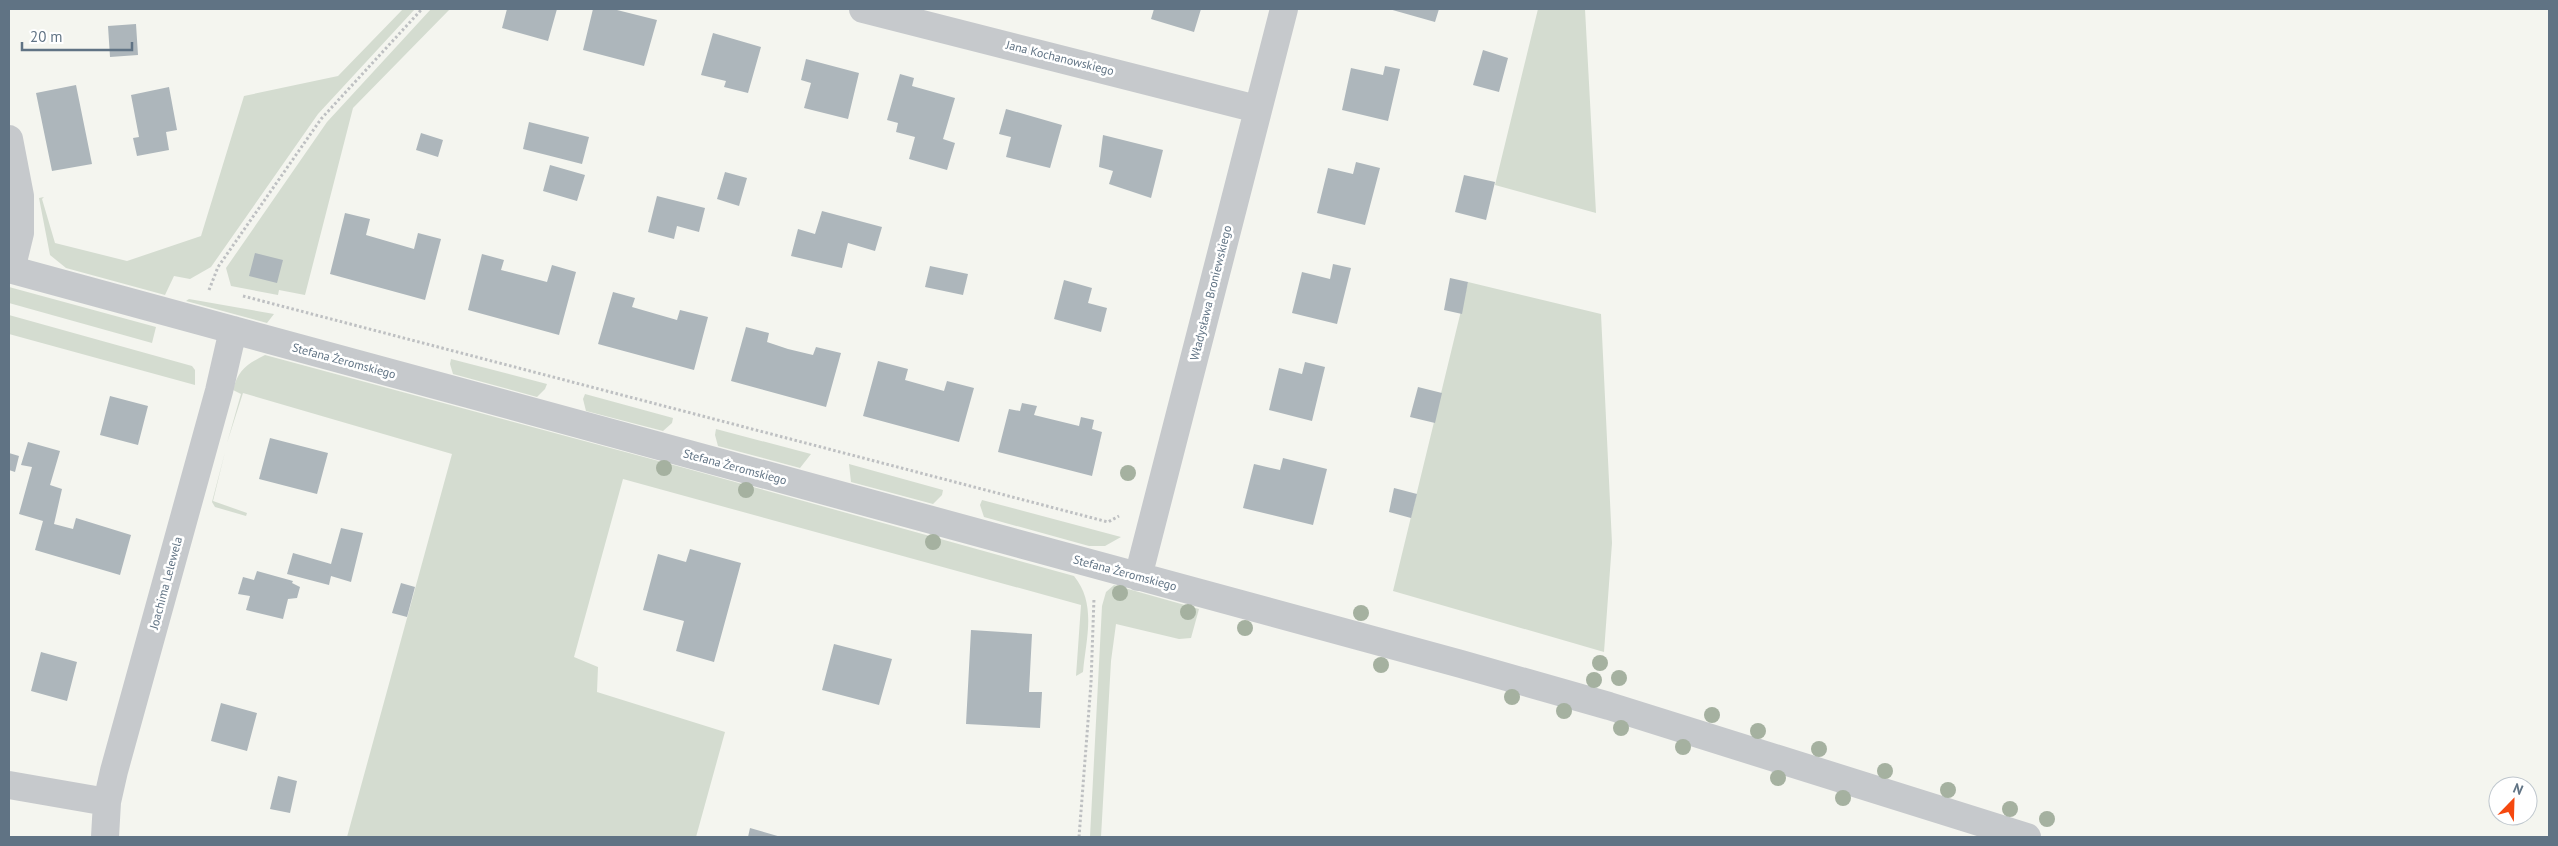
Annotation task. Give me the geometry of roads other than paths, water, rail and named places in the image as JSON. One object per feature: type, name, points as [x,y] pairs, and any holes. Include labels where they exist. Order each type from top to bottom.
[{"type":"street","name":"Jana Kochanowskiego","points":[[863,9],[1257,109]]},
{"type":"street","name":"Władysława Broniewskiego","points":[[1138,576],[1284,9]]},
{"type":"street","points":[[9,138],[20,196],[20,233],[10,269]]},
{"type":"street","name":"Stefana Żeromskiego","points":[[10,269],[1461,664],[1609,706],[2027,837]]},
{"type":"street","name":"Joachima Lelewela","points":[[105,837],[107,802],[114,771],[219,391],[233,330]]},
{"type":"street","points":[[9,785],[107,802]]}]
